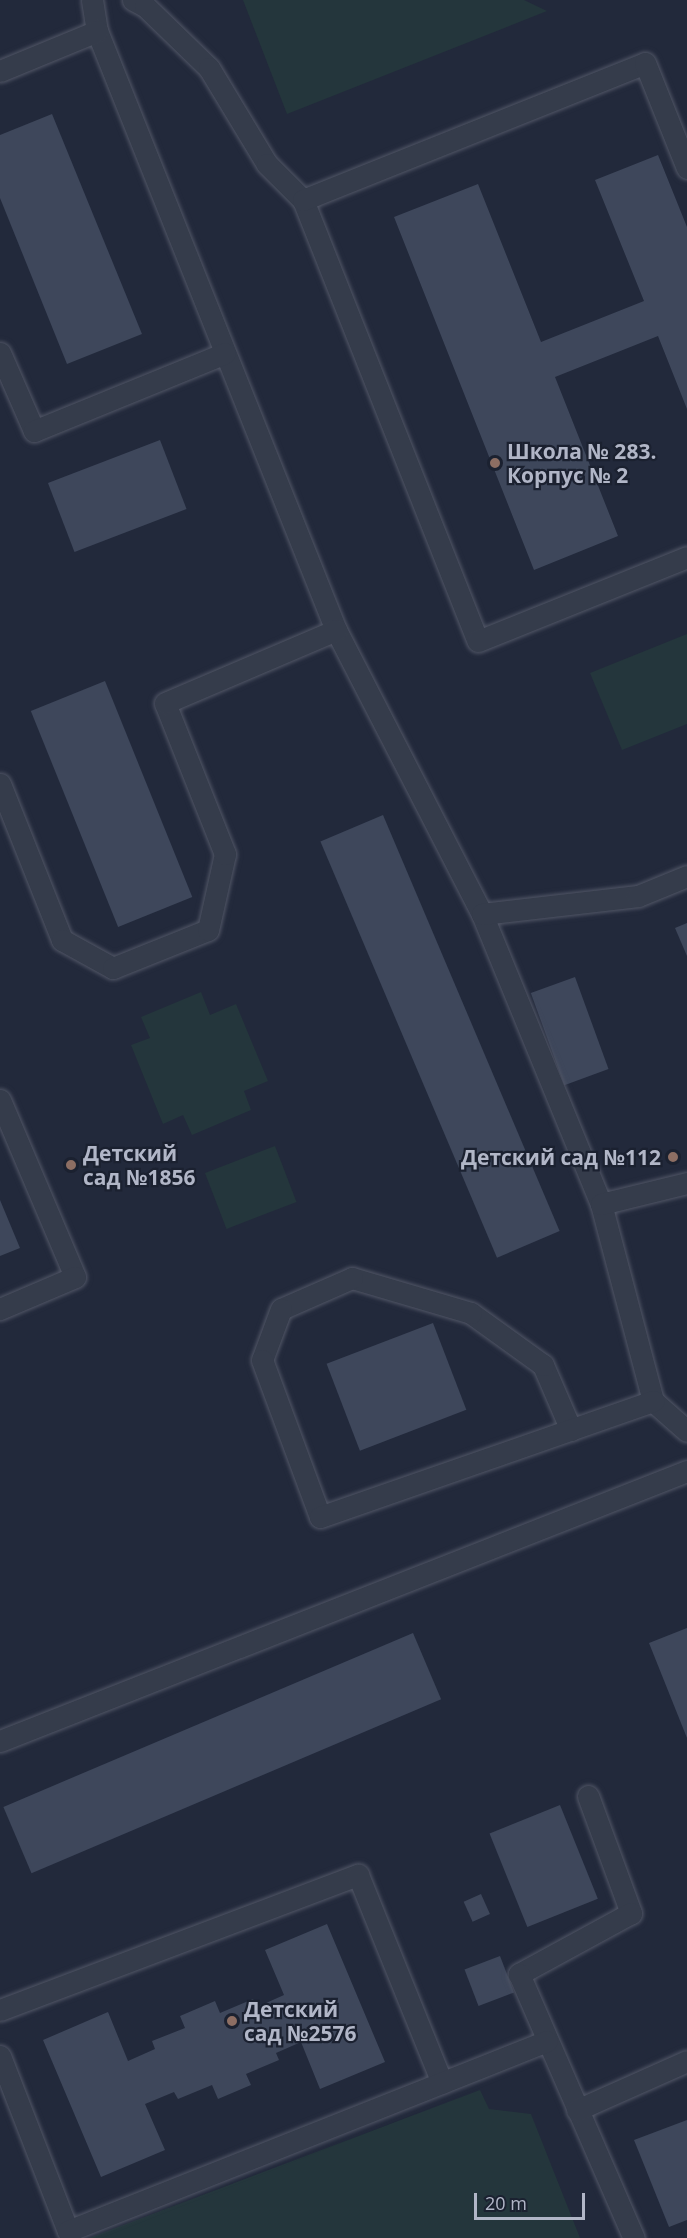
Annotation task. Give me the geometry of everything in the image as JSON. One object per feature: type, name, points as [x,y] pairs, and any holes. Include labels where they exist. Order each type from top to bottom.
[{"type":"lane","points":[[92,0],[97,31],[336,630],[482,914],[601,1204],[653,1401],[687,1431]]},
{"type":"lane","points":[[133,0],[145,6],[209,68],[267,164],[303,200],[478,641],[687,557]]},
{"type":"lane","points":[[0,71],[97,31]]},
{"type":"lane","points":[[303,200],[645,63],[687,168]]},
{"type":"lane","points":[[0,353],[33,431],[225,353]]},
{"type":"lane","points":[[0,784],[62,940],[113,968],[208,930],[225,854],[165,703],[336,630]]},
{"type":"lane","points":[[482,914],[638,896],[687,876]]},
{"type":"lane","points":[[0,1100],[75,1277],[0,1309]]},
{"type":"lane","points":[[601,1204],[687,1183]]},
{"type":"lane","points":[[571,1430],[543,1365],[471,1313],[352,1278],[281,1309],[262,1360],[320,1517],[571,1430],[653,1401]]},
{"type":"lane","points":[[0,1742],[687,1471]]},
{"type":"lane","points":[[588,1796],[631,1913],[519,1974],[634,2238]]},
{"type":"lane","points":[[0,2010],[358,1875],[442,2083]]},
{"type":"lane","points":[[0,2056],[68,2231],[548,2041]]},
{"type":"lane","points":[[578,2110],[687,2061]]},
{"type":"shaded area","points":[[243,0],[524,0],[547,11],[287,114]]},
{"type":"shaded area","points":[[687,634],[687,724],[622,750],[590,673]]},
{"type":"shaded area","points":[[201,992],[210,1015],[236,1004],[268,1081],[244,1091],[251,1110],[192,1135],[183,1115],[163,1124],[131,1045],[150,1038],[141,1017]]},
{"type":"shaded area","points":[[275,1146],[297,1202],[226,1229],[205,1173]]},
{"type":"shaded area","points":[[480,2090],[489,2109],[531,2114],[580,2238],[89,2238]]},
{"type":"building","points":[[52,114],[142,334],[67,364],[0,198],[0,135]]},
{"type":"building","points":[[658,155],[687,227],[687,409],[658,336],[555,377],[618,536],[534,570],[394,217],[478,184],[541,342],[644,301],[595,180]]},
{"type":"building","points":[[160,440],[187,509],[74,552],[48,483]]},
{"type":"building","points":[[105,681],[192,897],[118,927],[31,711]]},
{"type":"building","points":[[383,815],[560,1231],[497,1258],[320,842]]},
{"type":"building","points":[[687,923],[687,956],[675,928]]},
{"type":"building","points":[[575,977],[609,1069],[564,1085],[531,993]]},
{"type":"building","points":[[0,1200],[20,1248],[0,1256]]},
{"type":"building","points":[[433,1323],[466,1410],[360,1451],[327,1364]]},
{"type":"building","points":[[687,1628],[687,1738],[649,1643]]},
{"type":"building","points":[[413,1633],[441,1699],[32,1873],[3,1807]]},
{"type":"building","points":[[560,1805],[598,1899],[527,1927],[490,1833]]},
{"type":"building","points":[[481,1894],[490,1914],[473,1922],[464,1902]]},
{"type":"building","points":[[327,1924],[385,2062],[320,2089],[301,2042],[276,2053],[279,2060],[246,2074],[251,2085],[218,2099],[212,2085],[178,2099],[174,2092],[145,2104],[165,2150],[101,2177],[43,2040],[108,2012],[128,2061],[155,2049],[152,2041],[185,2028],[180,2016],[215,2001],[220,2013],[253,1999],[257,2007],[284,1995],[265,1950]]},
{"type":"building","points":[[500,1956],[514,1992],[479,2006],[465,1970]]},
{"type":"building","points":[[687,2120],[687,2220],[669,2227],[634,2140]]},
{"type":"place","name":"Школа № 283. Корпус № 2","points":[[495,463]]},
{"type":"place","name":"Детский сад №112","points":[[673,1157]]},
{"type":"place","name":"Детский сад №1856","points":[[71,1165]]},
{"type":"place","name":"Детский сад №2576","points":[[232,2021]]}]
